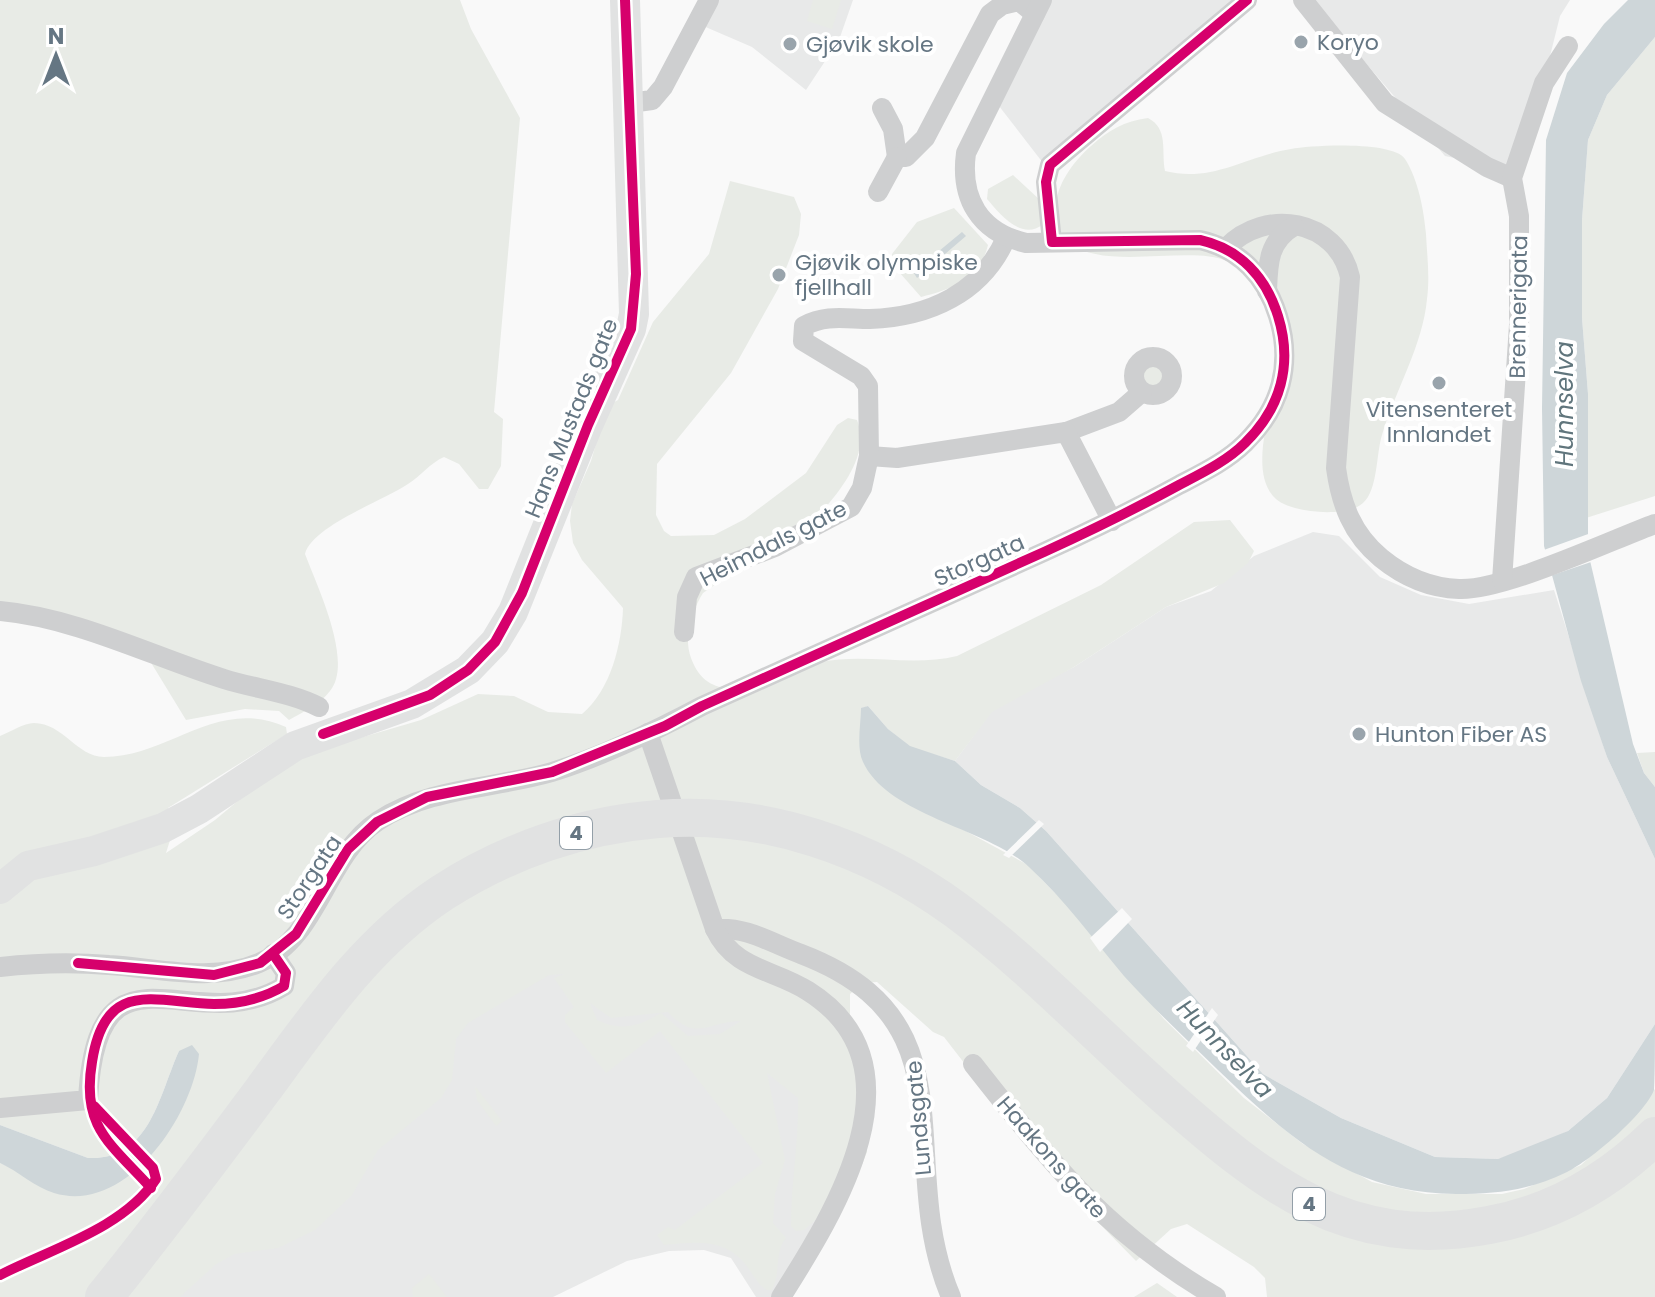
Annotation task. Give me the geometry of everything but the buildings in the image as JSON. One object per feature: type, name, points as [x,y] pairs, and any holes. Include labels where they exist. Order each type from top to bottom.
[{"type":"highway","name":"4","points":[[104,1297],[326,1005],[391,934],[444,892],[510,856],[588,830],[634,821],[702,817],[773,827],[830,842],[902,875],[977,927],[1241,1161],[1298,1198],[1346,1218],[1390,1228],[1429,1231],[1471,1229],[1516,1219],[1579,1195],[1622,1165],[1655,1136]]},
{"type":"main road","name":"Hans Mustads gate","points":[[0,889],[28,866],[94,851],[163,828],[199,809],[295,746],[321,721],[412,704],[451,683],[495,642],[513,612],[588,425],[631,329],[636,291],[625,0]]},
{"type":"street","points":[[630,103],[652,100],[663,87],[709,0]]},
{"type":"street","points":[[1052,242],[1046,182],[1050,165],[1247,0]]},
{"type":"street","points":[[1303,0],[1385,103],[1487,167],[1512,178]]},
{"type":"street","points":[[897,157],[906,157],[925,138],[990,14],[1002,5],[1019,1],[1038,7],[966,153],[963,177],[967,196],[985,220],[1006,238]]},
{"type":"street","name":"Brennerigata","points":[[1502,581],[1519,325],[1519,216],[1512,178],[1544,83],[1568,46]]},
{"type":"street","points":[[878,192],[897,157],[893,129],[882,108]]},
{"type":"street","points":[[1226,248],[1248,228],[1275,224],[1321,234],[1336,245],[1346,260],[1350,277],[1336,468],[1339,492],[1352,524],[1366,545],[1387,563],[1432,587],[1461,589],[1502,581],[1655,524]]},
{"type":"street","points":[[1267,291],[1273,244],[1280,234],[1294,226]]},
{"type":"street","name":"Storgata","points":[[0,967],[78,963],[214,975],[260,963],[296,934],[348,849],[377,822],[427,797],[552,772],[648,733],[1112,521],[1216,464],[1244,444],[1267,416],[1281,391],[1285,359],[1283,335],[1267,291],[1252,267],[1226,248],[1200,240],[1052,242],[1006,238]]},
{"type":"street","name":"Heimdals gate","points":[[684,632],[687,597],[696,577],[775,547],[851,507],[862,488],[869,456],[871,409],[866,381],[803,341],[804,326],[817,319],[887,318],[937,306],[983,278],[1006,238]]},
{"type":"street","points":[[869,456],[897,458],[1066,432],[1111,416],[1132,404],[1142,392]]},
{"type":"street","points":[[1066,432],[1112,521]]},
{"type":"street","points":[[0,611],[64,624],[228,680],[298,696],[321,721]]},
{"type":"street","points":[[648,733],[654,760],[700,879],[715,929],[733,956],[807,990],[834,1012],[855,1042],[865,1070],[865,1122],[848,1175],[824,1229],[781,1297]]},
{"type":"street","name":"Lundsgate","points":[[715,929],[745,931],[849,975],[885,1007],[903,1030],[919,1079],[930,1228],[951,1297]]},
{"type":"street","points":[[0,1108],[88,1100],[97,1039],[112,1011],[128,1001],[145,997],[211,1004],[265,997],[284,986],[286,973],[273,954]]},
{"type":"street","name":"Haakons gate","points":[[973,1064],[1044,1153],[1107,1221],[1151,1256],[1216,1297]]},
{"type":"shaded area","points":[[0,0],[460,0],[471,29],[520,118],[494,412],[503,419],[501,466],[488,489],[479,489],[459,464],[444,457],[408,484],[334,524],[310,544],[305,554],[325,604],[338,662],[330,691],[289,720],[279,711],[245,709],[186,720],[150,661],[0,608]]},
{"type":"shaded area","name":"Gjøvik skole","points":[[715,0],[853,0],[839,40],[806,90],[752,47],[701,25]]},
{"type":"shaded area","points":[[813,0],[841,0],[832,29],[807,21]]},
{"type":"shaded area","points":[[1041,0],[1240,0],[1050,172],[992,97]]},
{"type":"shaded area","points":[[1312,0],[1570,0],[1560,16],[1521,172],[1445,156]]},
{"type":"shaded area","points":[[1655,37],[1655,496],[1586,518],[1588,394],[1582,318],[1582,220],[1588,140],[1607,95]]},
{"type":"shaded area","points":[[1148,118],[1162,134],[1165,171],[1198,174],[1275,152],[1316,146],[1385,149],[1398,153],[1410,167],[1424,215],[1427,299],[1420,333],[1382,435],[1371,490],[1363,503],[1355,508],[1319,512],[1294,508],[1276,499],[1268,488],[1262,457],[1278,374],[1277,348],[1269,311],[1245,273],[1234,264],[1207,256],[1100,255],[1078,248],[1063,235],[1056,203],[1061,185],[1071,168],[1091,146],[1111,131],[1132,121]]},
{"type":"shaded area","points":[[1013,175],[1040,200],[1043,224],[1035,229],[1027,230],[1012,224],[987,199],[988,189]]},
{"type":"shaded area","points":[[730,181],[794,197],[801,214],[799,235],[778,289],[731,373],[657,464],[656,515],[664,531],[671,536],[714,535],[745,519],[806,473],[837,425],[848,418],[857,420],[860,445],[846,481],[822,512],[703,593],[688,633],[691,658],[701,676],[715,685],[732,688],[750,686],[821,662],[923,660],[957,656],[1101,585],[1194,522],[1230,520],[1254,551],[1248,563],[1224,583],[1166,607],[1074,667],[992,712],[955,761],[910,747],[888,729],[868,706],[861,709],[863,762],[962,829],[1028,865],[1078,917],[1164,1019],[1244,1098],[1303,1144],[1372,1182],[1426,1194],[1502,1194],[1524,1189],[1581,1165],[1630,1120],[1655,1089],[1655,1297],[1267,1297],[1265,1278],[1254,1267],[1187,1224],[1171,1229],[1136,1261],[1047,1170],[944,1037],[933,1032],[877,982],[862,983],[850,994],[850,1026],[865,1096],[867,1152],[861,1167],[827,1210],[804,1230],[796,1231],[791,1226],[798,1098],[767,1073],[785,1160],[775,1194],[773,1223],[786,1238],[780,1249],[775,1284],[772,1290],[767,1290],[729,1250],[698,1243],[664,1245],[657,1235],[668,1227],[675,1230],[763,1163],[660,1031],[606,1073],[565,1022],[565,1015],[574,1007],[554,978],[564,974],[549,975],[468,1023],[456,1039],[452,1080],[441,1098],[378,1150],[352,1195],[315,1230],[278,1248],[234,1254],[215,1265],[180,1297],[0,1297],[0,1163],[18,1171],[139,1168],[183,1105],[179,1051],[149,1122],[126,1149],[109,1156],[88,1158],[0,1125],[0,736],[26,724],[44,724],[86,752],[104,757],[150,748],[215,723],[238,719],[261,719],[286,727],[287,734],[168,808],[171,837],[166,853],[215,820],[288,759],[421,720],[478,694],[514,696],[548,712],[582,714],[600,692],[613,665],[623,608],[582,560],[573,543],[570,521],[572,504],[591,461],[607,406],[618,400],[653,322],[709,254]],"holes":[[[590,1003],[611,1018],[668,1012],[678,1021],[695,1028],[741,1021],[720,1034],[688,1036],[661,1013],[630,1026],[606,1024],[597,1020]]]},
{"type":"shaded area","points":[[954,208],[988,245],[984,257],[963,281],[921,297],[893,265],[892,254],[917,222]]},
{"type":"shaded area","points":[[1153,363],[1164,370],[1165,375],[1158,386],[1153,387],[1142,380],[1141,375],[1148,364]]},
{"type":"shaded area","name":"Hunton Fiber AS","points":[[1313,532],[1339,536],[1380,577],[1421,595],[1469,604],[1554,590],[1607,757],[1655,859],[1655,1024],[1607,1098],[1568,1131],[1528,1150],[1498,1159],[1435,1157],[1341,1118],[1263,1074],[1046,831],[1020,808],[981,785],[955,761],[991,712],[1024,691],[1074,667],[1166,607],[1211,591],[1254,556]]},
{"type":"shaded area","points":[[1655,752],[1655,787],[1644,773],[1637,753]]},
{"type":"shaded area","points":[[685,916],[865,1122],[781,1297],[756,1297],[731,1258],[704,1250],[669,1251],[627,1261],[553,1297],[160,1297],[544,948]]},
{"type":"shaded area","points":[[475,1086],[502,1121],[496,1126],[477,1100]]},
{"type":"shaded area","points":[[429,1274],[447,1297],[413,1297],[412,1288]]},
{"type":"shaded area","points":[[1157,1283],[1177,1297],[1134,1297]]},
{"type":"water","name":"Hunnselva","points":[[1628,0],[1655,0],[1655,37],[1607,95],[1588,140],[1582,220],[1582,318],[1588,394],[1588,552],[1633,744],[1644,773],[1655,787],[1655,859],[1607,757],[1581,681],[1544,546],[1542,408],[1546,140],[1567,73],[1604,24]]},
{"type":"water","points":[[962,232],[966,236],[917,278],[912,270],[915,271]]},
{"type":"water","name":"Hunnselva","points":[[868,706],[888,729],[910,746],[955,761],[981,785],[1020,808],[1046,831],[1263,1074],[1341,1118],[1435,1157],[1498,1159],[1568,1131],[1607,1098],[1655,1024],[1654,1090],[1640,1112],[1589,1158],[1567,1172],[1526,1187],[1471,1194],[1418,1191],[1353,1173],[1297,1139],[1245,1095],[1135,988],[1067,906],[1029,867],[989,842],[915,809],[876,780],[863,762],[860,749],[861,708]]},
{"type":"water","points":[[192,1045],[199,1054],[184,1105],[151,1155],[130,1175],[106,1189],[81,1196],[47,1191],[0,1163],[0,1125],[88,1158],[109,1156],[126,1149],[149,1122],[179,1051]]},
{"type":"pier","points":[[1591,533],[1594,561],[1547,577],[1541,551]]},
{"type":"pier","points":[[1039,820],[1044,824],[1009,858],[1003,855]]},
{"type":"pier","points":[[1122,908],[1132,919],[1100,952],[1090,938]]},
{"type":"pier","points":[[1212,1008],[1218,1015],[1193,1052],[1186,1046]]},
{"type":"pier","points":[[118,1147],[142,1172],[135,1177],[109,1151]]},
{"type":"cycle path","points":[[323,734],[430,695],[468,670],[495,642],[522,593],[588,425],[631,329],[636,274],[625,0]]},
{"type":"cycle path","points":[[78,963],[214,975],[260,963],[296,934],[348,849],[377,822],[427,797],[552,772],[665,726],[702,706],[1095,528],[1205,471],[1238,449],[1267,415],[1281,384],[1284,368],[1278,316],[1259,277],[1227,250],[1200,240],[1052,242],[1046,182],[1050,165],[1247,0]]},
{"type":"cycle path","points":[[151,1188],[111,1145],[95,1119],[90,1084],[98,1035],[108,1017],[120,1006],[135,1001],[152,999],[224,1004],[250,1000],[276,991],[284,986],[286,973],[273,954]]},
{"type":"cycle path","points":[[0,1275],[106,1224],[142,1196],[156,1179],[153,1168],[94,1106]]},
{"type":"place","name":"Koryo","points":[[1301,42]]},
{"type":"place","name":"Gjøvik skole","points":[[790,44]]},
{"type":"place","name":"Gjøvik olympiske fjellhall","points":[[779,275]]},
{"type":"place","name":"Vitensenteret Innlandet","points":[[1439,383]]},
{"type":"place","name":"Hunton Fiber AS","points":[[1359,734]]}]
